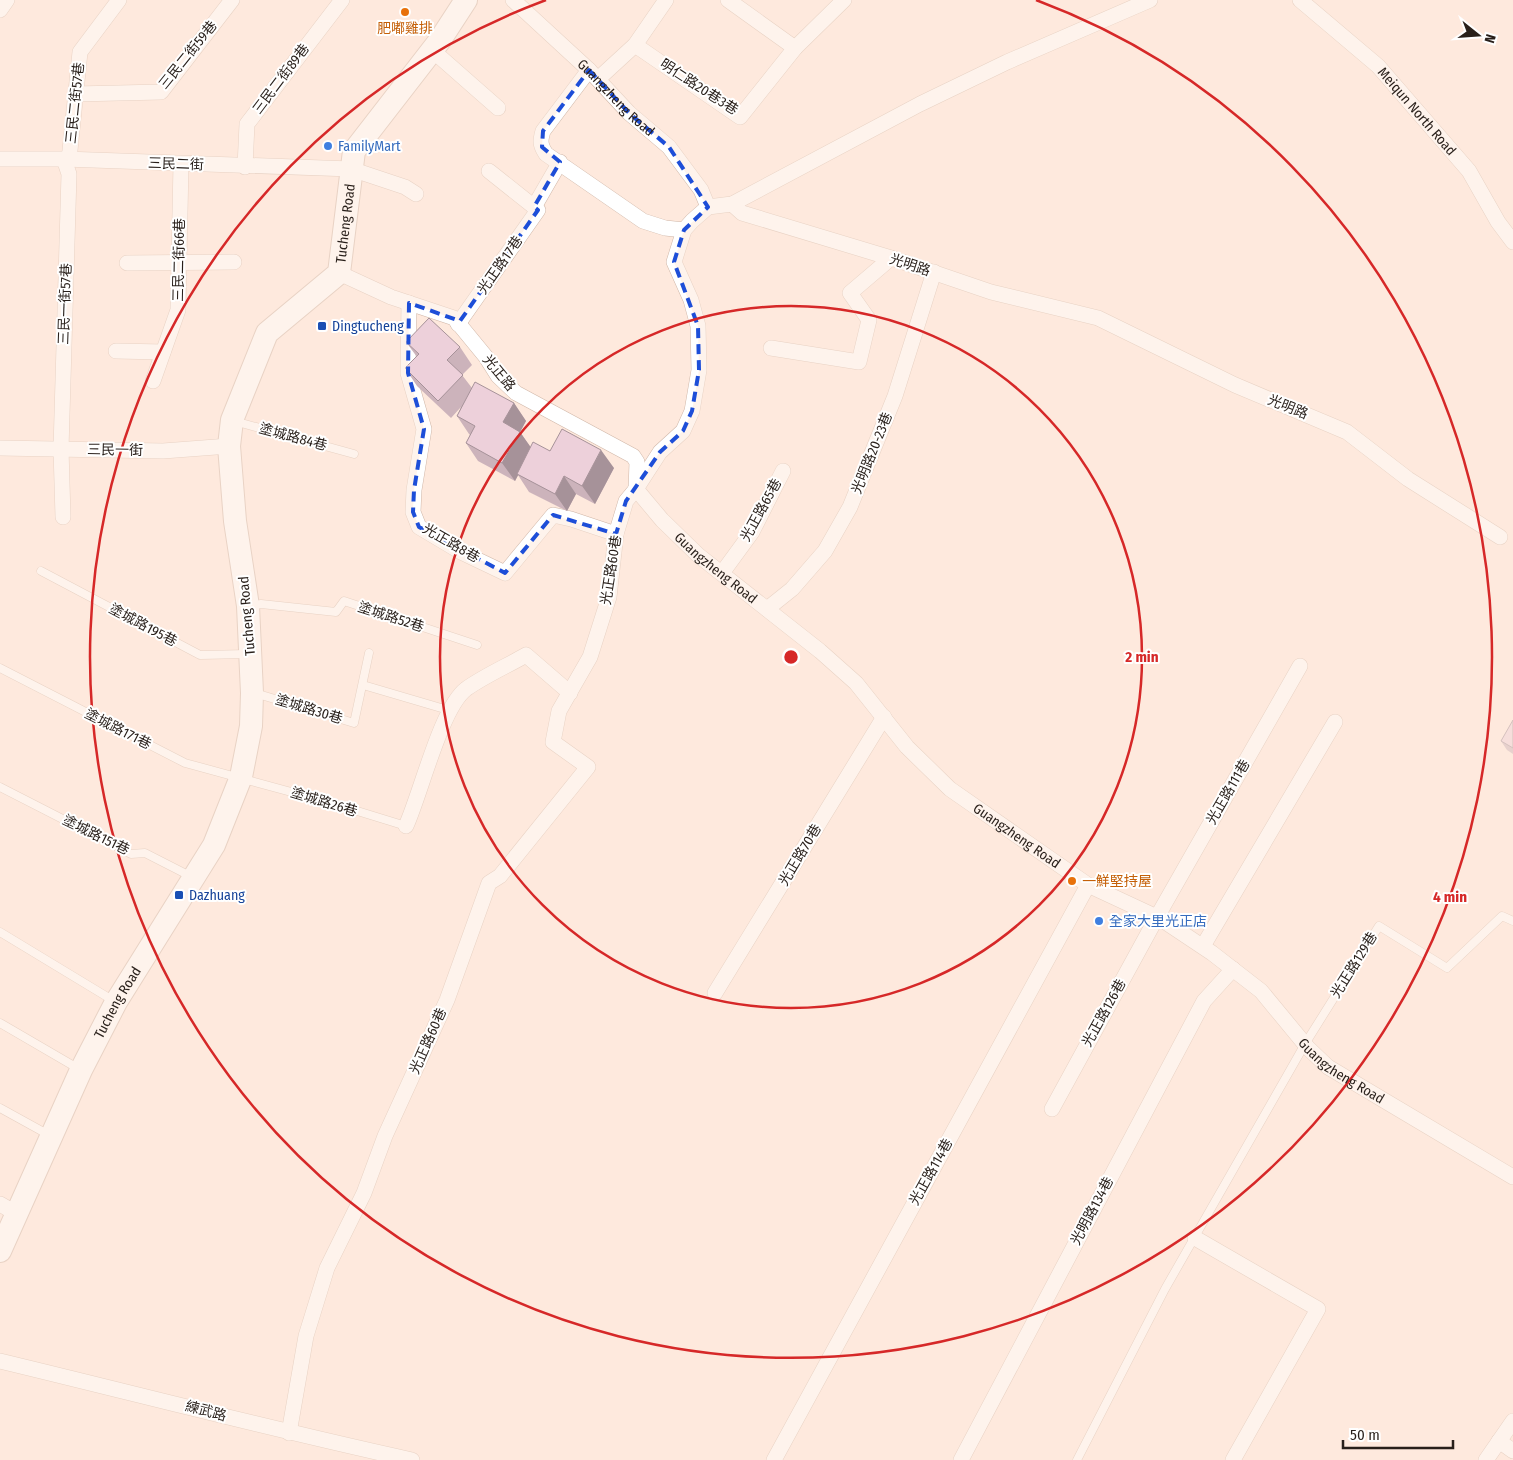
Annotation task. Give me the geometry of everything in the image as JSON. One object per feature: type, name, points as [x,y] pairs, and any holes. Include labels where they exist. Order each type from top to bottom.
[{"type":"street","points":[[0,10],[8,0]]},
{"type":"street","name":"三民二街57巷","points":[[66,160],[80,52],[119,0]]},
{"type":"street","name":"三民二街59巷","points":[[76,94],[161,92],[232,0]]},
{"type":"street","name":"三民二街89巷","points":[[245,167],[247,124],[342,0]]},
{"type":"street","name":"Tucheng Road","points":[[0,1251],[8,1209],[51,1136],[81,1070],[116,1002],[214,845],[240,778],[251,726],[252,692],[248,606],[236,521],[229,446],[232,420],[267,333],[339,273],[354,151],[432,50],[466,0]]},
{"type":"street","name":"Guangzheng Road","points":[[513,0],[594,74],[629,113],[670,147],[700,190],[708,207]]},
{"type":"street","points":[[666,0],[635,45],[594,74],[543,131],[540,142],[546,154],[643,220],[658,226],[684,230],[708,207],[732,204],[920,104],[1007,62],[1150,0]]},
{"type":"street","points":[[728,0],[796,48],[844,0]]},
{"type":"street","name":"Meiqun North Road","points":[[1300,0],[1378,66],[1469,171],[1498,222],[1513,242]]},
{"type":"street","name":"明仁路20巷3巷","points":[[635,45],[740,117],[796,48]]},
{"type":"street","points":[[432,50],[498,108]]},
{"type":"street","name":"三民二街","points":[[0,160],[66,160],[351,169],[412,187]]},
{"type":"street","name":"三民一街57巷","points":[[63,517],[61,449],[69,174],[66,160]]},
{"type":"street","name":"光正路17巷","points":[[458,324],[538,210],[534,206],[560,162]]},
{"type":"street","name":"三民二街66巷","points":[[153,381],[178,310],[181,164]]},
{"type":"street","points":[[489,171],[534,206]]},
{"type":"street","name":"光明路","points":[[732,204],[742,213],[890,258],[991,292],[1098,318],[1235,385],[1348,432],[1408,479],[1500,537]]},
{"type":"street","name":"光正路60巷","points":[[289,1433],[306,1336],[327,1268],[364,1193],[385,1136],[446,1000],[489,883],[500,876],[588,767],[554,742],[559,711],[590,657],[609,597],[616,534],[626,501],[660,452],[683,431],[688,422],[694,400],[699,370],[698,326],[691,300],[674,262],[684,230]]},
{"type":"street","points":[[771,348],[859,362],[869,320],[850,293],[890,258]]},
{"type":"street","points":[[127,262],[234,262]]},
{"type":"street","name":"光明路20-23巷","points":[[767,610],[792,590],[825,551],[850,507],[895,396],[934,272]]},
{"type":"street","name":"光正路","points":[[339,273],[409,303],[449,316],[486,357],[498,376],[516,394],[633,456],[637,462],[636,489]]},
{"type":"street","name":"光正路8巷","points":[[409,303],[408,373],[424,429],[414,490],[413,512],[419,527],[461,552],[505,573],[553,515],[571,518],[616,534]]},
{"type":"street","points":[[116,351],[163,352]]},
{"type":"street","name":"三民一街","points":[[0,448],[163,451],[229,446]]},
{"type":"street","name":"光正路65巷","points":[[722,573],[752,532],[783,471]]},
{"type":"street","name":"Guangzheng Road","points":[[636,489],[662,520],[698,555],[856,683],[907,747],[950,789],[1088,885],[1157,917],[1203,946],[1261,991],[1304,1044],[1335,1072],[1513,1177]]},
{"type":"street","points":[[406,826],[416,804],[448,710],[465,690],[526,655],[570,692]]},
{"type":"street","name":"光正路111巷","points":[[1157,917],[1300,666]]},
{"type":"street","name":"光正路70巷","points":[[715,993],[884,717]]},
{"type":"street","points":[[1203,946],[1335,722]]},
{"type":"street","name":"光正路114巷","points":[[774,1460],[1088,885]]},
{"type":"street","name":"光正路126巷","points":[[1052,1109],[1157,917]]},
{"type":"street","name":"光明路134巷","points":[[961,1460],[1204,1000],[1233,969]]},
{"type":"street","points":[[1195,1238],[1318,1309],[1233,1460]]},
{"type":"street","name":"練武路","points":[[0,1360],[178,1403],[289,1433],[412,1460]]},
{"type":"street","points":[[1486,1460],[1513,1421]]},
{"type":"street","points":[[1499,1441],[1513,1451]]},
{"type":"lane","name":"塗城路84巷","points":[[232,420],[354,454]]},
{"type":"lane","name":"塗城路195巷","points":[[41,571],[200,655],[250,654]]},
{"type":"lane","name":"塗城路52巷","points":[[248,606],[261,604],[336,612],[344,601],[477,645]]},
{"type":"lane","name":"塗城路30巷","points":[[252,692],[354,723],[369,653]]},
{"type":"lane","name":"塗城路171巷","points":[[0,668],[185,763],[240,778]]},
{"type":"lane","points":[[363,685],[448,710]]},
{"type":"lane","name":"塗城路26巷","points":[[240,778],[406,826]]},
{"type":"lane","name":"塗城路151巷","points":[[0,787],[131,854],[145,853],[194,878]]},
{"type":"lane","name":"光正路129巷","points":[[1304,1044],[1379,926],[1447,968],[1502,916],[1513,921]]},
{"type":"lane","points":[[0,932],[116,1002]]},
{"type":"lane","points":[[0,1023],[81,1070]]},
{"type":"lane","points":[[1077,1460],[1165,1289],[1304,1044]]},
{"type":"lane","points":[[0,1108],[51,1136]]},
{"type":"highlighted area","points":[[589,70],[629,113],[669,147],[708,207],[684,230],[674,262],[698,326],[699,370],[692,411],[683,431],[660,452],[626,501],[616,534],[553,515],[505,573],[419,527],[413,512],[414,490],[424,429],[408,373],[409,303],[460,321],[538,210],[534,207],[560,162],[542,147],[543,131]]},
{"type":"building","points":[[429,318],[460,347],[447,360],[463,375],[438,401],[405,368],[419,354],[406,342]]},
{"type":"building","points":[[475,382],[514,403],[503,422],[520,432],[502,463],[466,443],[475,426],[457,416]]},
{"type":"building","points":[[562,429],[601,450],[582,486],[564,476],[555,494],[517,474],[533,442],[550,451]]},
{"type":"building","points":[[1513,720],[1513,748],[1501,741]]},
{"type":"place","name":"肥嘟雞排","points":[[405,12]]},
{"type":"place","name":"FamilyMart","points":[[328,146]]},
{"type":"place","name":"Dingtucheng","points":[[322,326]]},
{"type":"place","name":"一鮮堅持屋","points":[[1072,881]]},
{"type":"place","name":"Dazhuang","points":[[179,895]]},
{"type":"place","name":"全家大里光正店","points":[[1099,921]]}]
